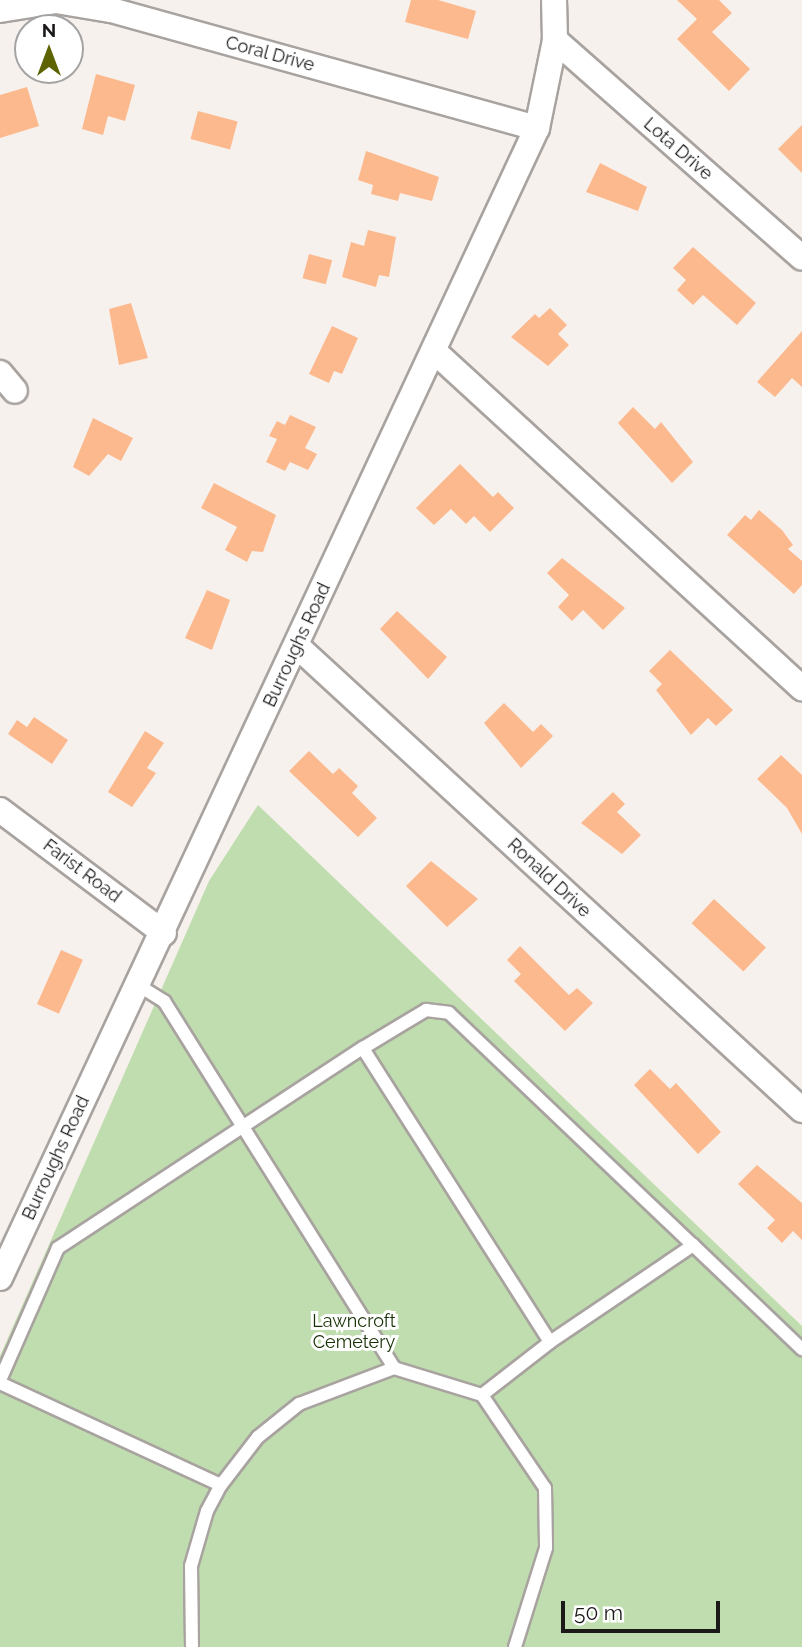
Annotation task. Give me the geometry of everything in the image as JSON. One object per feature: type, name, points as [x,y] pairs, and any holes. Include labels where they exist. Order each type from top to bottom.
[{"type":"street","name":"Burroughs Road","points":[[0,1278],[164,933],[537,128],[555,40],[554,0]]},
{"type":"street","name":"Coral Drive","points":[[0,10],[55,1],[111,10],[537,128]]},
{"type":"street","name":"Lota Drive","points":[[555,40],[802,258]]},
{"type":"street","points":[[435,352],[802,688]]},
{"type":"street","name":"Ronald Drive","points":[[297,646],[802,1110]]},
{"type":"street","name":"Farist Road","points":[[0,810],[164,933]]},
{"type":"lane","points":[[138,985],[164,1001],[394,1368]]},
{"type":"lane","points":[[221,1485],[0,1382],[58,1248],[242,1126],[426,1010],[449,1013],[802,1349]]},
{"type":"lane","points":[[363,1048],[550,1342]]},
{"type":"lane","points":[[482,1395],[550,1342],[694,1245]]},
{"type":"lane","points":[[192,1647],[191,1566],[207,1511],[221,1485],[258,1437],[299,1404],[394,1368],[482,1395],[545,1488],[546,1548],[515,1647]]},
{"type":"green space","name":"Lawncroft Cemetery","points":[[258,805],[802,1326],[802,1647],[0,1647],[0,1356],[209,881]]},
{"type":"building","points":[[411,0],[438,0],[476,11],[468,39],[405,22]]},
{"type":"building","points":[[677,0],[719,0],[732,13],[712,32],[750,69],[729,91],[677,39],[697,19]]},
{"type":"building","points":[[96,74],[135,85],[125,121],[108,116],[103,135],[82,129]]},
{"type":"building","points":[[27,87],[39,126],[0,138],[0,95]]},
{"type":"building","points":[[198,111],[238,122],[230,150],[190,139]]},
{"type":"building","points":[[802,125],[802,173],[778,149]]},
{"type":"building","points":[[366,151],[439,177],[432,201],[400,193],[398,201],[371,194],[373,185],[358,180]]},
{"type":"building","points":[[600,163],[647,187],[638,211],[586,192]]},
{"type":"building","points":[[368,230],[396,237],[389,277],[379,275],[376,287],[342,277],[351,242],[364,246]]},
{"type":"building","points":[[693,247],[756,303],[737,325],[703,295],[693,305],[677,290],[686,280],[673,268]]},
{"type":"building","points":[[309,254],[332,260],[326,284],[303,278]]},
{"type":"building","points":[[131,303],[148,358],[119,365],[109,309]]},
{"type":"building","points":[[550,308],[567,325],[558,334],[569,345],[548,366],[511,337],[535,314],[539,318]]},
{"type":"building","points":[[332,326],[358,338],[342,374],[334,371],[329,383],[309,374]]},
{"type":"building","points":[[802,331],[802,387],[792,378],[775,397],[757,382]]},
{"type":"building","points":[[633,407],[655,429],[661,422],[693,462],[672,483],[618,423]]},
{"type":"building","points":[[290,415],[316,427],[305,448],[317,454],[308,470],[290,462],[285,471],[266,462],[277,439],[269,436],[277,421],[285,425]]},
{"type":"building","points":[[93,418],[133,438],[121,461],[108,454],[89,476],[73,467]]},
{"type":"building","points":[[460,464],[493,497],[498,492],[514,508],[490,532],[474,516],[466,524],[451,509],[434,525],[416,508]]},
{"type":"building","points":[[214,483],[276,515],[263,552],[252,551],[247,562],[225,550],[237,527],[201,508]]},
{"type":"building","points":[[759,510],[782,530],[793,545],[788,549],[802,561],[802,585],[794,594],[727,535],[745,515],[751,520]]},
{"type":"building","points":[[562,558],[625,608],[603,630],[583,610],[572,621],[558,607],[569,595],[547,573]]},
{"type":"building","points":[[207,590],[230,600],[212,650],[185,638]]},
{"type":"building","points":[[397,611],[447,657],[428,679],[380,629]]},
{"type":"building","points":[[670,650],[733,710],[716,726],[708,718],[691,735],[656,690],[662,684],[649,671]]},
{"type":"building","points":[[504,703],[533,732],[541,724],[553,736],[521,768],[484,723]]},
{"type":"building","points":[[34,717],[68,740],[52,764],[8,734],[17,720],[27,727]]},
{"type":"building","points":[[145,731],[164,743],[147,768],[156,773],[132,807],[108,792]]},
{"type":"building","points":[[309,751],[333,774],[339,768],[358,786],[352,793],[377,818],[358,837],[289,771]]},
{"type":"building","points":[[781,755],[802,775],[802,834],[787,808],[757,779]]},
{"type":"building","points":[[613,792],[625,804],[617,812],[641,835],[622,854],[581,823]]},
{"type":"building","points":[[431,861],[478,899],[447,927],[406,886]]},
{"type":"building","points":[[714,899],[766,947],[743,972],[691,923]]},
{"type":"building","points":[[520,946],[569,995],[577,988],[593,1003],[565,1031],[514,981],[521,974],[507,960]]},
{"type":"building","points":[[61,950],[83,960],[59,1014],[37,1004]]},
{"type":"building","points":[[650,1069],[670,1089],[676,1083],[721,1132],[698,1154],[634,1085]]},
{"type":"building","points":[[757,1165],[802,1203],[802,1240],[793,1231],[782,1243],[767,1228],[775,1220],[738,1184]]}]
